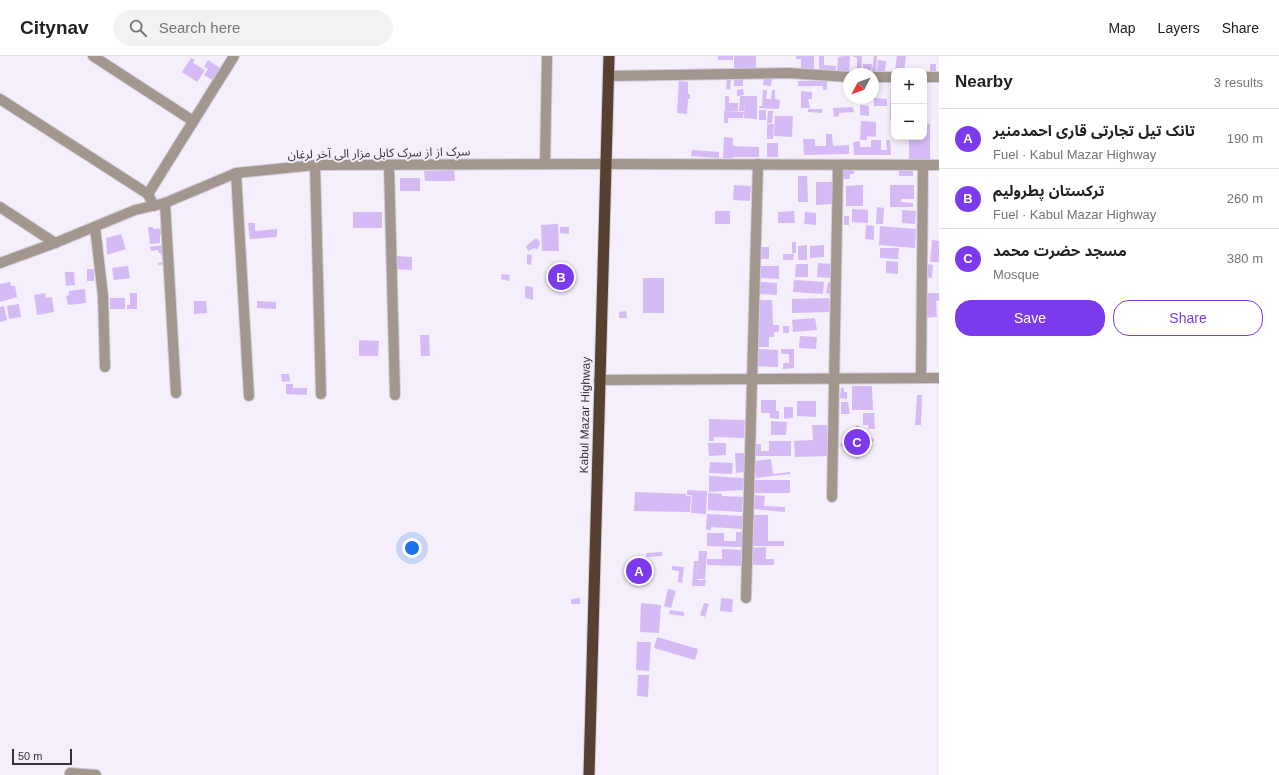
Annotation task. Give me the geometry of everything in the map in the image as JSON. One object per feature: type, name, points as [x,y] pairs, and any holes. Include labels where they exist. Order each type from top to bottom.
[{"type":"highway","name":"Kabul Mazar Highway","points":[[589,775],[609,56]]},
{"type":"street","points":[[93,56],[193,121]]},
{"type":"street","points":[[148,194],[234,56]]},
{"type":"street","points":[[545,164],[547,56]]},
{"type":"street","points":[[608,76],[788,73],[843,77]]},
{"type":"street","points":[[879,77],[891,77]]},
{"type":"street","points":[[927,77],[939,77]]},
{"type":"street","points":[[0,99],[148,194],[154,206]]},
{"type":"street","points":[[746,598],[758,164]]},
{"type":"street","points":[[314,165],[321,394]]},
{"type":"street","name":"سرک از از سرک کابل مزار الی آخر لرغان","points":[[0,263],[55,243],[135,210],[165,203],[236,173],[314,165],[939,165]]},
{"type":"street","points":[[390,165],[396,395]]},
{"type":"street","points":[[832,497],[838,165]]},
{"type":"street","points":[[921,378],[923,165]]},
{"type":"street","points":[[236,173],[249,396]]},
{"type":"street","points":[[165,203],[176,393]]},
{"type":"street","points":[[0,207],[55,243]]},
{"type":"street","points":[[95,227],[103,296],[105,367]]},
{"type":"street","points":[[599,380],[939,378]]},
{"type":"street","points":[[70,773],[96,775]]},
{"type":"street","points":[[584,775],[589,775]]},
{"type":"building","points":[[718,56],[733,56],[733,60],[718,60]]},
{"type":"building","points":[[734,56],[756,56],[756,70],[734,69]]},
{"type":"building","points":[[796,56],[814,56],[814,70],[801,70],[801,59],[796,59]]},
{"type":"building","points":[[819,56],[824,56],[824,65],[836,66],[835,72],[819,71]]},
{"type":"building","points":[[850,56],[849,68],[843,68],[843,72],[837,72],[838,57]]},
{"type":"building","points":[[852,56],[862,56],[861,68],[857,68],[857,58]]},
{"type":"building","points":[[874,56],[877,56],[876,68],[872,68]]},
{"type":"building","points":[[897,56],[906,56],[904,68],[895,68]]},
{"type":"building","points":[[191,58],[195,60],[193,63],[205,70],[197,82],[182,72]]},
{"type":"building","points":[[208,60],[220,68],[212,80],[204,75],[208,69],[204,67]]},
{"type":"building","points":[[878,60],[886,61],[885,71],[879,71],[879,68],[877,68]]},
{"type":"building","points":[[863,64],[872,64],[872,68],[863,68]]},
{"type":"building","points":[[930,64],[936,64],[936,72],[930,72]]},
{"type":"building","points":[[734,77],[743,77],[743,86],[734,86]]},
{"type":"building","points":[[764,77],[772,78],[771,86],[763,85]]},
{"type":"building","points":[[727,78],[731,78],[730,90],[726,89]]},
{"type":"building","points":[[679,81],[688,82],[688,94],[690,94],[690,99],[688,99],[687,114],[677,113]]},
{"type":"building","points":[[798,81],[827,81],[827,90],[823,90],[823,86],[798,86]]},
{"type":"building","points":[[891,84],[891,119],[890,119]]},
{"type":"building","points":[[743,89],[744,95],[737,96],[737,90]]},
{"type":"building","points":[[763,90],[767,90],[766,99],[771,99],[772,90],[775,90],[775,99],[780,100],[779,109],[759,108],[762,106]]},
{"type":"building","points":[[801,91],[812,92],[812,99],[808,99],[810,108],[801,108]]},
{"type":"building","points":[[725,96],[729,96],[729,103],[738,103],[738,111],[725,111]]},
{"type":"building","points":[[740,96],[757,96],[757,119],[744,118],[745,97],[744,111],[739,111]]},
{"type":"building","points":[[879,98],[887,99],[887,106],[874,106],[874,104],[879,104]]},
{"type":"building","points":[[860,105],[869,106],[869,116],[860,115]]},
{"type":"building","points":[[853,107],[854,112],[839,113],[839,116],[834,117],[833,108]]},
{"type":"building","points":[[808,109],[822,109],[822,113],[808,112]]},
{"type":"building","points":[[759,110],[766,110],[766,120],[759,120]]},
{"type":"building","points":[[724,111],[744,112],[743,118],[728,118],[728,123],[724,123]]},
{"type":"building","points":[[768,111],[773,111],[772,123],[767,123]]},
{"type":"building","points":[[775,116],[793,116],[792,137],[774,136]]},
{"type":"building","points":[[861,121],[876,122],[876,137],[867,136],[867,140],[860,140]]},
{"type":"building","points":[[767,124],[774,124],[773,139],[767,139]]},
{"type":"building","points":[[927,124],[930,124],[930,159],[909,159],[909,140],[927,140]]},
{"type":"building","points":[[826,134],[832,134],[833,146],[849,145],[849,154],[804,155],[803,139],[815,139],[815,146],[826,146]]},
{"type":"building","points":[[724,137],[733,138],[733,158],[723,158]]},
{"type":"building","points":[[871,140],[881,140],[881,150],[887,150],[886,140],[890,140],[891,155],[854,155],[853,142],[860,141],[860,147],[871,147]]},
{"type":"building","points":[[767,143],[778,143],[778,157],[767,157]]},
{"type":"building","points":[[733,146],[759,147],[759,157],[733,157]]},
{"type":"building","points":[[692,150],[719,152],[719,158],[691,156]]},
{"type":"building","points":[[843,169],[854,169],[854,174],[850,174],[850,179],[843,179]]},
{"type":"building","points":[[454,170],[455,181],[425,181],[424,171]]},
{"type":"building","points":[[913,170],[913,176],[899,176],[899,171]]},
{"type":"building","points":[[798,176],[807,176],[808,202],[798,202]]},
{"type":"building","points":[[400,178],[420,178],[420,191],[400,191]]},
{"type":"building","points":[[816,182],[833,182],[833,204],[816,205]]},
{"type":"building","points":[[734,185],[751,186],[750,201],[733,200]]},
{"type":"building","points":[[863,185],[863,206],[846,206],[846,186]]},
{"type":"building","points":[[890,185],[914,185],[914,199],[901,199],[901,202],[913,203],[913,207],[890,207]]},
{"type":"building","points":[[877,207],[884,208],[883,224],[876,224]]},
{"type":"building","points":[[852,209],[868,210],[868,223],[852,222]]},
{"type":"building","points":[[902,210],[916,211],[915,224],[902,223]]},
{"type":"building","points":[[715,211],[730,211],[730,224],[715,224]]},
{"type":"building","points":[[794,211],[795,223],[778,223],[778,212]]},
{"type":"building","points":[[353,212],[382,212],[382,228],[353,228]]},
{"type":"building","points":[[805,212],[816,213],[816,225],[804,224]]},
{"type":"building","points":[[844,216],[849,216],[849,225],[844,225]]},
{"type":"building","points":[[248,223],[255,223],[255,231],[277,229],[277,237],[250,239]]},
{"type":"building","points":[[558,224],[559,251],[542,251],[541,225]]},
{"type":"building","points":[[866,225],[874,226],[874,240],[865,239]]},
{"type":"building","points":[[880,226],[916,229],[915,248],[879,245]]},
{"type":"building","points":[[148,227],[153,227],[153,229],[164,228],[164,234],[160,235],[160,243],[150,244]]},
{"type":"building","points":[[560,227],[569,227],[569,234],[560,233]]},
{"type":"building","points":[[121,234],[126,249],[107,255],[106,238]]},
{"type":"building","points":[[536,238],[540,242],[539,246],[536,250],[535,248],[528,251],[526,246]]},
{"type":"building","points":[[932,240],[939,241],[939,262],[930,262]]},
{"type":"building","points":[[792,242],[796,242],[796,253],[792,253]]},
{"type":"building","points":[[164,245],[167,264],[158,265],[158,263],[162,262],[161,253],[159,253],[158,250],[151,251],[150,247]]},
{"type":"building","points":[[807,245],[807,260],[798,260],[798,246]]},
{"type":"building","points":[[824,245],[824,257],[810,258],[810,246]]},
{"type":"building","points":[[761,247],[769,247],[769,259],[761,259]]},
{"type":"building","points":[[880,248],[899,248],[898,259],[880,258]]},
{"type":"building","points":[[527,254],[532,255],[531,265],[527,264]]},
{"type":"building","points":[[783,254],[794,254],[793,260],[783,260]]},
{"type":"building","points":[[396,256],[412,257],[412,270],[396,269]]},
{"type":"building","points":[[886,261],[898,262],[898,274],[886,273]]},
{"type":"building","points":[[818,263],[832,264],[831,278],[817,277]]},
{"type":"building","points":[[796,264],[808,264],[808,277],[795,277]]},
{"type":"building","points":[[926,264],[933,265],[932,278],[925,277]]},
{"type":"building","points":[[128,266],[130,278],[114,280],[112,268]]},
{"type":"building","points":[[761,266],[779,266],[779,279],[760,278]]},
{"type":"building","points":[[87,269],[94,269],[94,281],[87,281]]},
{"type":"building","points":[[65,272],[74,272],[75,285],[66,286]]},
{"type":"building","points":[[502,274],[510,275],[509,281],[501,279]]},
{"type":"building","points":[[643,278],[664,278],[664,313],[643,313]]},
{"type":"building","points":[[794,280],[824,282],[823,294],[793,292]]},
{"type":"building","points":[[10,282],[11,286],[15,286],[17,297],[0,302],[0,284]]},
{"type":"building","points":[[760,282],[777,283],[777,295],[760,294]]},
{"type":"building","points":[[828,282],[833,283],[831,294],[826,293]]},
{"type":"building","points":[[525,286],[533,287],[533,300],[525,298]]},
{"type":"building","points":[[85,289],[86,303],[68,305],[66,296],[69,295],[69,291]]},
{"type":"building","points":[[45,293],[46,298],[52,297],[54,312],[37,315],[34,295]]},
{"type":"building","points":[[130,293],[137,293],[137,309],[127,309],[127,305],[130,305]]},
{"type":"building","points":[[925,293],[939,293],[939,301],[936,301],[937,317],[925,318]]},
{"type":"building","points":[[110,298],[125,298],[125,309],[110,309]]},
{"type":"building","points":[[829,298],[830,312],[792,313],[792,299]]},
{"type":"building","points":[[758,300],[772,300],[773,325],[779,325],[779,332],[774,332],[774,337],[769,337],[769,347],[759,347]]},
{"type":"building","points":[[194,301],[206,301],[207,313],[194,314]]},
{"type":"building","points":[[257,301],[276,302],[276,309],[257,308]]},
{"type":"building","points":[[19,304],[21,317],[9,319],[7,306]]},
{"type":"building","points":[[4,306],[7,320],[0,322],[0,307]]},
{"type":"building","points":[[626,311],[627,318],[619,318],[619,312]]},
{"type":"building","points":[[815,318],[817,330],[793,332],[792,320]]},
{"type":"building","points":[[783,326],[789,326],[789,333],[783,333]]},
{"type":"building","points":[[420,335],[429,335],[430,356],[421,356]]},
{"type":"building","points":[[800,336],[817,337],[816,349],[799,348]]},
{"type":"building","points":[[359,340],[379,341],[378,356],[359,356]]},
{"type":"building","points":[[757,349],[778,350],[778,367],[756,366]]},
{"type":"building","points":[[781,349],[794,349],[794,368],[783,369],[783,363],[789,363],[789,354],[781,354]]},
{"type":"building","points":[[281,374],[289,374],[290,381],[282,382]]},
{"type":"building","points":[[286,384],[293,384],[293,388],[307,388],[307,395],[286,394]]},
{"type":"building","points":[[852,386],[872,386],[873,410],[852,410]]},
{"type":"building","points":[[841,387],[844,388],[844,392],[847,392],[847,399],[840,398]]},
{"type":"building","points":[[917,395],[922,395],[921,425],[915,425]]},
{"type":"building","points":[[761,400],[776,400],[776,411],[779,411],[779,419],[770,418],[770,413],[761,413]]},
{"type":"building","points":[[797,401],[816,401],[816,417],[797,416]]},
{"type":"building","points":[[841,402],[848,402],[850,414],[841,414]]},
{"type":"building","points":[[784,407],[793,407],[793,418],[784,419]]},
{"type":"building","points":[[863,413],[874,413],[875,429],[868,429],[868,425],[863,425]]},
{"type":"building","points":[[709,419],[745,420],[744,438],[714,437],[713,441],[709,441]]},
{"type":"building","points":[[771,421],[787,422],[786,435],[771,435]]},
{"type":"building","points":[[812,425],[827,425],[828,456],[795,457],[794,441],[813,440]]},
{"type":"building","points":[[857,425],[874,440],[857,459],[840,445]]},
{"type":"building","points":[[769,441],[791,441],[791,456],[755,456],[755,444],[761,444],[761,451],[769,451]]},
{"type":"building","points":[[708,443],[726,443],[726,455],[709,456]]},
{"type":"building","points":[[735,453],[744,453],[745,472],[736,473]]},
{"type":"building","points":[[771,459],[773,474],[790,472],[790,474],[756,478],[754,461]]},
{"type":"building","points":[[710,462],[733,463],[732,474],[709,473]]},
{"type":"building","points":[[709,476],[744,478],[744,490],[709,492]]},
{"type":"building","points":[[755,480],[790,480],[790,493],[755,493]]},
{"type":"building","points":[[687,490],[707,491],[706,514],[691,513],[692,495],[687,495]]},
{"type":"building","points":[[635,492],[686,494],[686,496],[691,496],[690,512],[634,511]]},
{"type":"building","points":[[708,493],[722,494],[722,496],[743,497],[742,512],[708,510]]},
{"type":"building","points":[[755,495],[765,496],[764,506],[785,507],[785,512],[754,509]]},
{"type":"building","points":[[707,514],[743,516],[742,529],[711,527],[711,530],[706,530]]},
{"type":"building","points":[[753,515],[768,515],[768,541],[784,541],[784,546],[753,546]]},
{"type":"building","points":[[736,532],[742,532],[742,547],[707,546],[707,533],[724,533],[724,541],[736,541]]},
{"type":"building","points":[[766,547],[766,559],[774,559],[774,565],[752,565],[752,548]]},
{"type":"building","points":[[722,549],[741,550],[741,566],[707,565],[707,559],[722,559]]},
{"type":"building","points":[[699,551],[707,551],[705,579],[697,579]]},
{"type":"building","points":[[662,552],[662,556],[646,557],[646,553]]},
{"type":"building","points":[[631,559],[648,560],[647,581],[630,580]]},
{"type":"building","points":[[694,561],[698,561],[697,580],[706,580],[705,586],[692,586]]},
{"type":"building","points":[[672,566],[684,567],[682,583],[678,582],[679,571],[672,570]]},
{"type":"building","points":[[668,589],[676,591],[671,608],[664,606]]},
{"type":"building","points":[[580,598],[580,604],[571,604],[571,599]]},
{"type":"building","points":[[721,598],[733,599],[732,612],[720,611]]},
{"type":"building","points":[[641,603],[661,605],[659,633],[640,632]]},
{"type":"building","points":[[704,603],[709,604],[705,617],[700,615]]},
{"type":"building","points":[[670,610],[684,612],[684,616],[669,614]]},
{"type":"building","points":[[657,637],[698,649],[695,660],[654,648]]},
{"type":"building","points":[[637,642],[651,642],[649,671],[636,670]]},
{"type":"building","points":[[638,675],[649,675],[648,697],[637,696]]},
{"type":"place","name":"ترکستان پطرولیم","points":[[561,277]]},
{"type":"place","name":"مسجد حضرت محمد","points":[[857,442]]},
{"type":"place","name":"تانک تیل تجارتی قاری احمدمنیر","points":[[639,571]]}]
